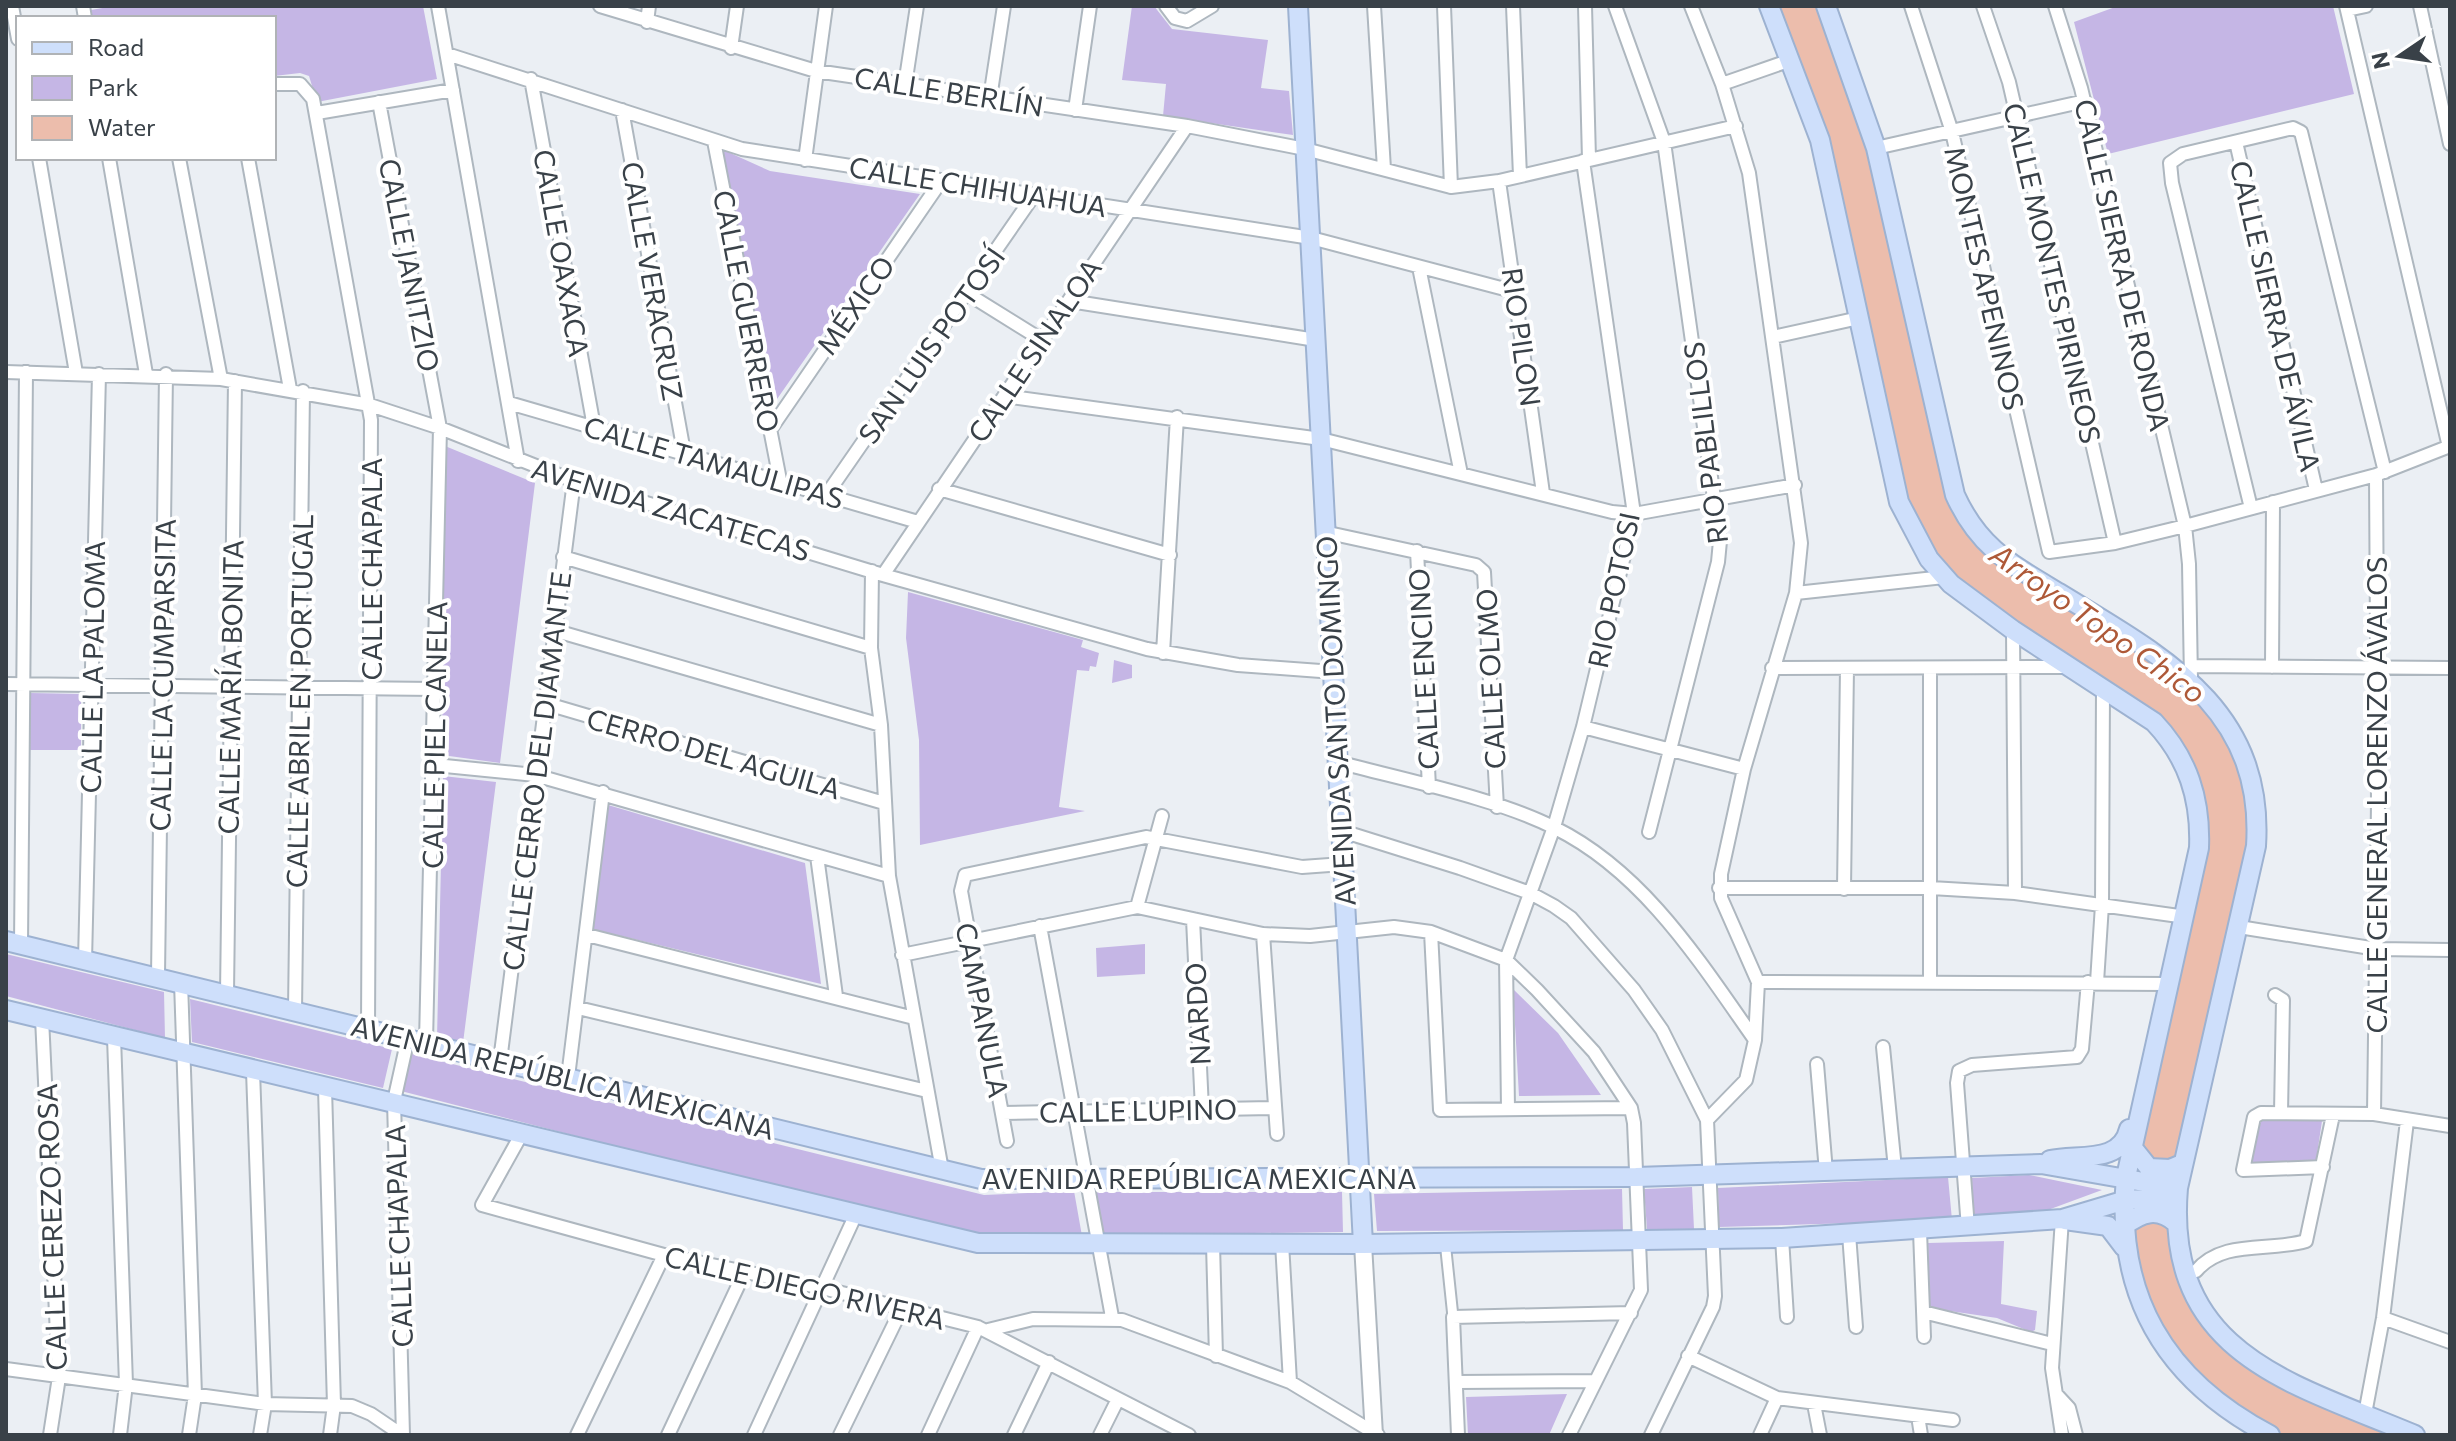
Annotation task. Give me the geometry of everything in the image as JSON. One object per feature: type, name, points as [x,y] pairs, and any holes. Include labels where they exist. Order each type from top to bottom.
[{"type":"main road","name":"AVENIDA SANTO DOMINGO","points":[[1298,6],[1363,1244]]},
{"type":"main road","points":[[1769,6],[1820,140],[1899,502],[1917,540],[1944,577],[2013,630],[2154,722],[2169,739],[2190,778],[2200,823],[2186,917],[2141,1105],[2130,1201],[2129,1259]]},
{"type":"main road","points":[[1826,6],[1876,148],[1955,495],[1967,522],[1998,556],[2191,673],[2229,725],[2251,788],[2256,846],[2220,1012],[2179,1166],[2174,1203],[2189,1279],[2219,1330],[2241,1354],[2269,1373],[2415,1435]]},
{"type":"main road","name":"AVENIDA REPÚBLICA MEXICANA","points":[[13,943],[981,1179],[1087,1181],[1707,1176],[2041,1164],[2130,1201]]},
{"type":"main road","name":"AVENIDA REPÚBLICA MEXICANA","points":[[6,1010],[183,1055],[394,1101],[521,1135],[978,1243],[1363,1244],[1782,1238],[1968,1228],[2062,1219],[2130,1201],[2174,1203]]},
{"type":"main road","points":[[2219,1330],[2196,1271],[2185,1211],[2213,1081],[2220,1012]]},
{"type":"main road","points":[[2041,1164],[2122,1147],[2131,1119],[2141,1105]]},
{"type":"main road","points":[[2135,1152],[2149,1168],[2179,1166]]},
{"type":"main road","points":[[2062,1219],[2108,1226],[2119,1236],[2154,1333],[2187,1376],[2229,1411],[2270,1435]]},
{"type":"street","points":[[12,6],[16,28]]},
{"type":"street","points":[[438,6],[518,461]]},
{"type":"street","name":"CALLE BERLÍN","points":[[600,6],[731,48],[816,71],[1187,126],[1305,149],[1451,187]]},
{"type":"street","points":[[647,22],[649,6]]},
{"type":"street","points":[[731,48],[737,6]]},
{"type":"street","points":[[805,160],[826,6]]},
{"type":"street","points":[[905,85],[917,6]]},
{"type":"street","points":[[990,98],[1004,6]]},
{"type":"street","points":[[1075,110],[1090,6]]},
{"type":"street","points":[[1166,6],[1175,18],[1187,21],[1212,6]]},
{"type":"street","points":[[1374,6],[1384,169]]},
{"type":"street","points":[[1444,6],[1451,187],[1499,181],[1736,126]]},
{"type":"street","points":[[1513,6],[1520,176]]},
{"type":"street","name":"RIO POTOSI","points":[[1506,960],[1554,827],[1583,727],[1634,514],[1586,160],[1585,6]]},
{"type":"street","name":"RIO PABLILLOS","points":[[1615,6],[1664,142],[1716,499],[1718,562],[1649,832]]},
{"type":"street","points":[[1691,6],[1722,84],[1749,173],[1801,543],[1796,593],[1744,769],[1719,888],[1725,910],[1758,982],[1755,1040],[1746,1080],[1707,1120]]},
{"type":"street","name":"MONTES APENINOS","points":[[1911,6],[1952,132],[2049,552],[2115,543]]},
{"type":"street","name":"CALLE MONTES PIRINEOS","points":[[1983,6],[2017,117],[2115,543]]},
{"type":"street","name":"CALLE SIERRA DE RONDA","points":[[2055,6],[2085,101],[2185,526],[2191,673]]},
{"type":"street","points":[[2115,543],[2380,474],[2449,446],[2347,8],[2366,6]]},
{"type":"street","points":[[2420,6],[2450,144]]},
{"type":"street","name":"CALLE CHIHUAHUA","points":[[447,54],[714,141],[805,160],[1311,238],[1516,292]]},
{"type":"street","points":[[1722,84],[1791,60]]},
{"type":"street","name":"CALLE OAXACA","points":[[531,79],[594,427]]},
{"type":"street","points":[[276,84],[300,84],[313,99],[317,113],[453,90]]},
{"type":"street","points":[[1876,148],[2085,101]]},
{"type":"street","name":"CALLE JANITZIO","points":[[379,102],[440,428]]},
{"type":"street","name":"CALLE VERACRUZ","points":[[622,110],[684,452]]},
{"type":"street","name":"CALLE CHAPALA","points":[[317,113],[370,405],[368,1029]]},
{"type":"street","name":"CALLE SINALOA","points":[[878,573],[918,522],[1187,126]]},
{"type":"street","name":"CALLE GENERAL LORENZO ÁVALOS","points":[[2236,142],[2299,130],[2380,474],[2374,1114]]},
{"type":"street","name":"CALLE GUERRERO","points":[[714,141],[780,480]]},
{"type":"street","points":[[2236,142],[2183,154],[2170,163],[2172,183],[2251,508]]},
{"type":"street","name":"CALLE SIERRA DE ÁVILA","points":[[2236,142],[2316,490]]},
{"type":"street","points":[[39,160],[76,373]]},
{"type":"street","points":[[109,160],[146,374]]},
{"type":"street","points":[[179,160],[221,379]]},
{"type":"street","name":"CALLE ABRIL EN PORTUGAL","points":[[248,160],[296,390],[301,687],[295,1011]]},
{"type":"street","name":"MÉXICO","points":[[770,430],[941,181]]},
{"type":"street","name":"RIO PILON","points":[[1499,181],[1543,493]]},
{"type":"street","name":"SAN LUIS POTOSÍ","points":[[827,494],[1034,195]]},
{"type":"street","points":[[1419,267],[1461,474]]},
{"type":"street","points":[[968,294],[1042,340]]},
{"type":"street","points":[[1070,301],[1316,340]]},
{"type":"street","points":[[1773,337],[1859,318]]},
{"type":"street","name":"AVENIDA ZACATECAS","points":[[6,369],[166,374],[221,379],[370,405],[440,428],[574,481],[878,573],[1163,653],[1238,665],[1334,672]]},
{"type":"street","points":[[13,943],[23,685],[26,372]]},
{"type":"street","name":"CALLE LA PALOMA","points":[[85,961],[99,374]]},
{"type":"street","name":"CALLE LA CUMPARSITA","points":[[158,976],[166,374]]},
{"type":"street","name":"CALLE MARÍA BONITA","points":[[227,993],[235,381]]},
{"type":"street","points":[[1004,396],[1177,417],[1321,439],[1612,512],[1634,514],[1795,485]]},
{"type":"street","name":"CALLE TAMAULIPAS","points":[[509,403],[918,522]]},
{"type":"street","points":[[1163,653],[1177,417]]},
{"type":"street","name":"CALLE PIEL CANELA","points":[[417,1040],[435,765],[440,428]]},
{"type":"street","name":"CALLE CERRO DEL DIAMANTE","points":[[500,1061],[574,481]]},
{"type":"street","points":[[939,489],[1170,555]]},
{"type":"street","points":[[2272,667],[2273,502]]},
{"type":"street","name":"CALLE OLMO","points":[[1324,532],[1476,565],[1484,572],[1497,807]]},
{"type":"street","name":"CALLE ENCINO","points":[[1417,551],[1429,787]]},
{"type":"street","points":[[563,557],[871,648]]},
{"type":"street","points":[[878,573],[871,648],[881,725],[889,876],[942,1170]]},
{"type":"street","points":[[1796,593],[1944,577]]},
{"type":"street","points":[[553,630],[881,725]]},
{"type":"street","points":[[2013,630],[2015,893]]},
{"type":"street","points":[[1772,668],[2071,667]]},
{"type":"street","points":[[2191,673],[2272,667],[2450,668]]},
{"type":"street","points":[[1844,889],[1847,668]]},
{"type":"street","points":[[1930,668],[1930,983]]},
{"type":"street","points":[[6,684],[435,689]]},
{"type":"street","points":[[1968,1228],[1957,1083],[1959,1071],[1972,1065],[2077,1057],[2082,1049],[2102,905],[2103,688]]},
{"type":"street","name":"CERRO DEL AGUILA","points":[[544,703],[884,803]]},
{"type":"street","points":[[1583,727],[1744,769]]},
{"type":"street","points":[[1338,762],[1497,807],[1554,827],[1603,858],[1642,894],[1689,947],[1755,1040]]},
{"type":"street","points":[[435,765],[535,775],[889,876]]},
{"type":"street","points":[[568,1077],[603,792]]},
{"type":"street","points":[[1137,907],[1162,816]]},
{"type":"street","points":[[1342,831],[1530,893],[1571,918],[1634,990],[1662,1030],[1707,1120],[1714,1303],[1651,1435]]},
{"type":"street","points":[[1156,838],[1287,865],[1343,864]]},
{"type":"street","name":"CAMPANULA","points":[[1007,1141],[961,891],[962,879],[974,870],[1113,841],[1156,838]]},
{"type":"street","points":[[817,856],[836,996]]},
{"type":"street","points":[[1719,888],[1931,888],[2015,893],[2186,917]]},
{"type":"street","points":[[902,955],[1137,907],[1263,934],[1310,936],[1394,927],[1431,932],[1506,960],[1585,1042],[1631,1108],[1641,1290],[1569,1435]]},
{"type":"street","name":"NARDO","points":[[1193,919],[1202,1109]]},
{"type":"street","points":[[1040,926],[1112,1317]]},
{"type":"street","points":[[2239,927],[2377,949],[2450,950]]},
{"type":"street","points":[[1431,932],[1440,1110],[1631,1108]]},
{"type":"street","points":[[1263,934],[1277,1134]]},
{"type":"street","points":[[587,935],[914,1018]]},
{"type":"street","points":[[1506,960],[1508,1109]]},
{"type":"street","points":[[181,982],[195,1395],[189,1435]]},
{"type":"street","points":[[1758,982],[2168,984]]},
{"type":"street","points":[[2279,998],[2281,1113]]},
{"type":"street","points":[[578,1008],[927,1091]]},
{"type":"street","name":"CALLE CEREZO ROSA","points":[[42,1018],[59,1377],[50,1435]]},
{"type":"street","points":[[114,1037],[126,1384],[120,1435]]},
{"type":"street","name":"CALLE CHAPALA","points":[[402,1435],[394,1101],[417,1040]]},
{"type":"street","points":[[1883,1047],[1895,1169]]},
{"type":"street","points":[[1817,1064],[1826,1172]]},
{"type":"street","points":[[253,1071],[265,1404],[260,1435]]},
{"type":"street","points":[[325,1088],[334,1405],[330,1435]]},
{"type":"street","name":"CALLE LUPINO","points":[[1002,1113],[1274,1108]]},
{"type":"street","points":[[2323,1167],[2243,1170],[2254,1117],[2281,1113],[2374,1114],[2450,1126]]},
{"type":"street","points":[[2196,1271],[2209,1257],[2225,1251],[2306,1241],[2333,1115]]},
{"type":"street","points":[[2365,1414],[2383,1318],[2407,1121]]},
{"type":"street","name":"CALLE DIEGO RIVERA","points":[[521,1135],[482,1205],[664,1255],[822,1288],[983,1329],[1189,1435]]},
{"type":"street","points":[[754,1435],[856,1214]]},
{"type":"street","points":[[2062,1219],[2052,1344],[2062,1435]]},
{"type":"street","points":[[1920,1231],[1924,1337]]},
{"type":"street","points":[[1849,1234],[1856,1327]]},
{"type":"street","points":[[1782,1238],[1787,1317]]},
{"type":"street","points":[[1445,1241],[1453,1317],[1458,1435]]},
{"type":"street","points":[[1282,1243],[1290,1382]]},
{"type":"street","points":[[1213,1244],[1216,1356]]},
{"type":"street","name":"AVENIDA SANTO DOMINGO","points":[[1363,1244],[1375,1434]]},
{"type":"street","points":[[577,1435],[664,1255]]},
{"type":"street","points":[[668,1435],[745,1271]]},
{"type":"street","points":[[840,1435],[902,1308]]},
{"type":"street","points":[[1923,1312],[2052,1344]]},
{"type":"street","points":[[1453,1317],[1631,1313]]},
{"type":"street","points":[[928,1435],[983,1329],[1033,1319],[1112,1317],[1290,1382],[1375,1434]]},
{"type":"street","points":[[2383,1318],[2450,1342]]},
{"type":"street","points":[[1688,1356],[1777,1398],[1953,1420]]},
{"type":"street","points":[[1014,1435],[1049,1362]]},
{"type":"street","points":[[6,1369],[265,1404],[352,1406],[371,1414],[402,1435]]},
{"type":"street","points":[[1457,1382],[1595,1381]]},
{"type":"street","points":[[2056,1394],[2069,1408],[2076,1435]]},
{"type":"street","points":[[1760,1435],[1777,1398]]},
{"type":"street","points":[[1100,1435],[1118,1399]]},
{"type":"street","points":[[1814,1404],[1820,1435]]},
{"type":"street","points":[[1918,1416],[1921,1435]]},
{"type":"green space","points":[[114,6],[423,6],[437,79],[317,102],[309,76],[300,73],[276,76],[276,16],[92,16],[91,10]]},
{"type":"green space","points":[[1132,6],[1154,6],[1172,29],[1268,40],[1261,88],[1289,91],[1293,135],[1163,116],[1166,84],[1122,80]]},
{"type":"green space","points":[[2118,6],[2333,6],[2354,94],[2108,154],[2074,22]]},
{"type":"green space","points":[[719,148],[770,171],[920,194],[768,412]]},
{"type":"green space","points":[[445,446],[535,483],[500,763],[442,755]]},
{"type":"green space","points":[[908,592],[1083,640],[1081,647],[1099,653],[1096,667],[1090,666],[1089,671],[1077,670],[1059,807],[1085,811],[920,845],[919,740],[906,638]]},
{"type":"green space","points":[[1114,660],[1132,665],[1132,678],[1112,683]]},
{"type":"green space","points":[[30,693],[81,694],[81,750],[29,750]]},
{"type":"green space","points":[[443,776],[496,782],[463,1043],[437,1038]]},
{"type":"green space","points":[[608,805],[805,863],[821,984],[592,929]]},
{"type":"green space","points":[[1145,944],[1145,974],[1097,977],[1096,948]]},
{"type":"green space","points":[[6,954],[164,992],[165,1038],[6,996]]},
{"type":"green space","points":[[1513,989],[1558,1033],[1601,1095],[1519,1096]]},
{"type":"green space","points":[[190,999],[392,1049],[383,1088],[192,1042]]},
{"type":"green space","points":[[412,1054],[984,1195],[1074,1191],[1082,1236],[974,1238],[401,1091]]},
{"type":"green space","points":[[2254,1120],[2322,1121],[2316,1161],[2245,1164]]},
{"type":"green space","points":[[2029,1175],[2102,1190],[2037,1214],[1973,1219],[1972,1178]]},
{"type":"green space","points":[[1948,1177],[1952,1220],[1719,1227],[1718,1188]]},
{"type":"green space","points":[[1692,1187],[1694,1229],[1647,1229],[1644,1189]]},
{"type":"green space","points":[[1622,1189],[1623,1230],[1377,1231],[1374,1194]]},
{"type":"green space","points":[[1091,1192],[1342,1192],[1343,1232],[1099,1235]]},
{"type":"green space","points":[[2004,1241],[2001,1304],[2037,1311],[2035,1330],[2031,1332],[1997,1318],[1930,1308],[1928,1243]]},
{"type":"green space","points":[[1567,1394],[1549,1435],[1468,1435],[1466,1397]]},
{"type":"water","name":"Arroyo Topo Chico","points":[[1769,6],[1826,6],[1849,65],[1967,523],[2135,640],[2222,715],[2255,812],[2182,1164],[2189,1279],[2232,1346],[2415,1435],[2270,1435],[2167,1351],[2124,1226],[2200,823],[2169,739],[1951,584],[1911,530],[1831,187]]}]
